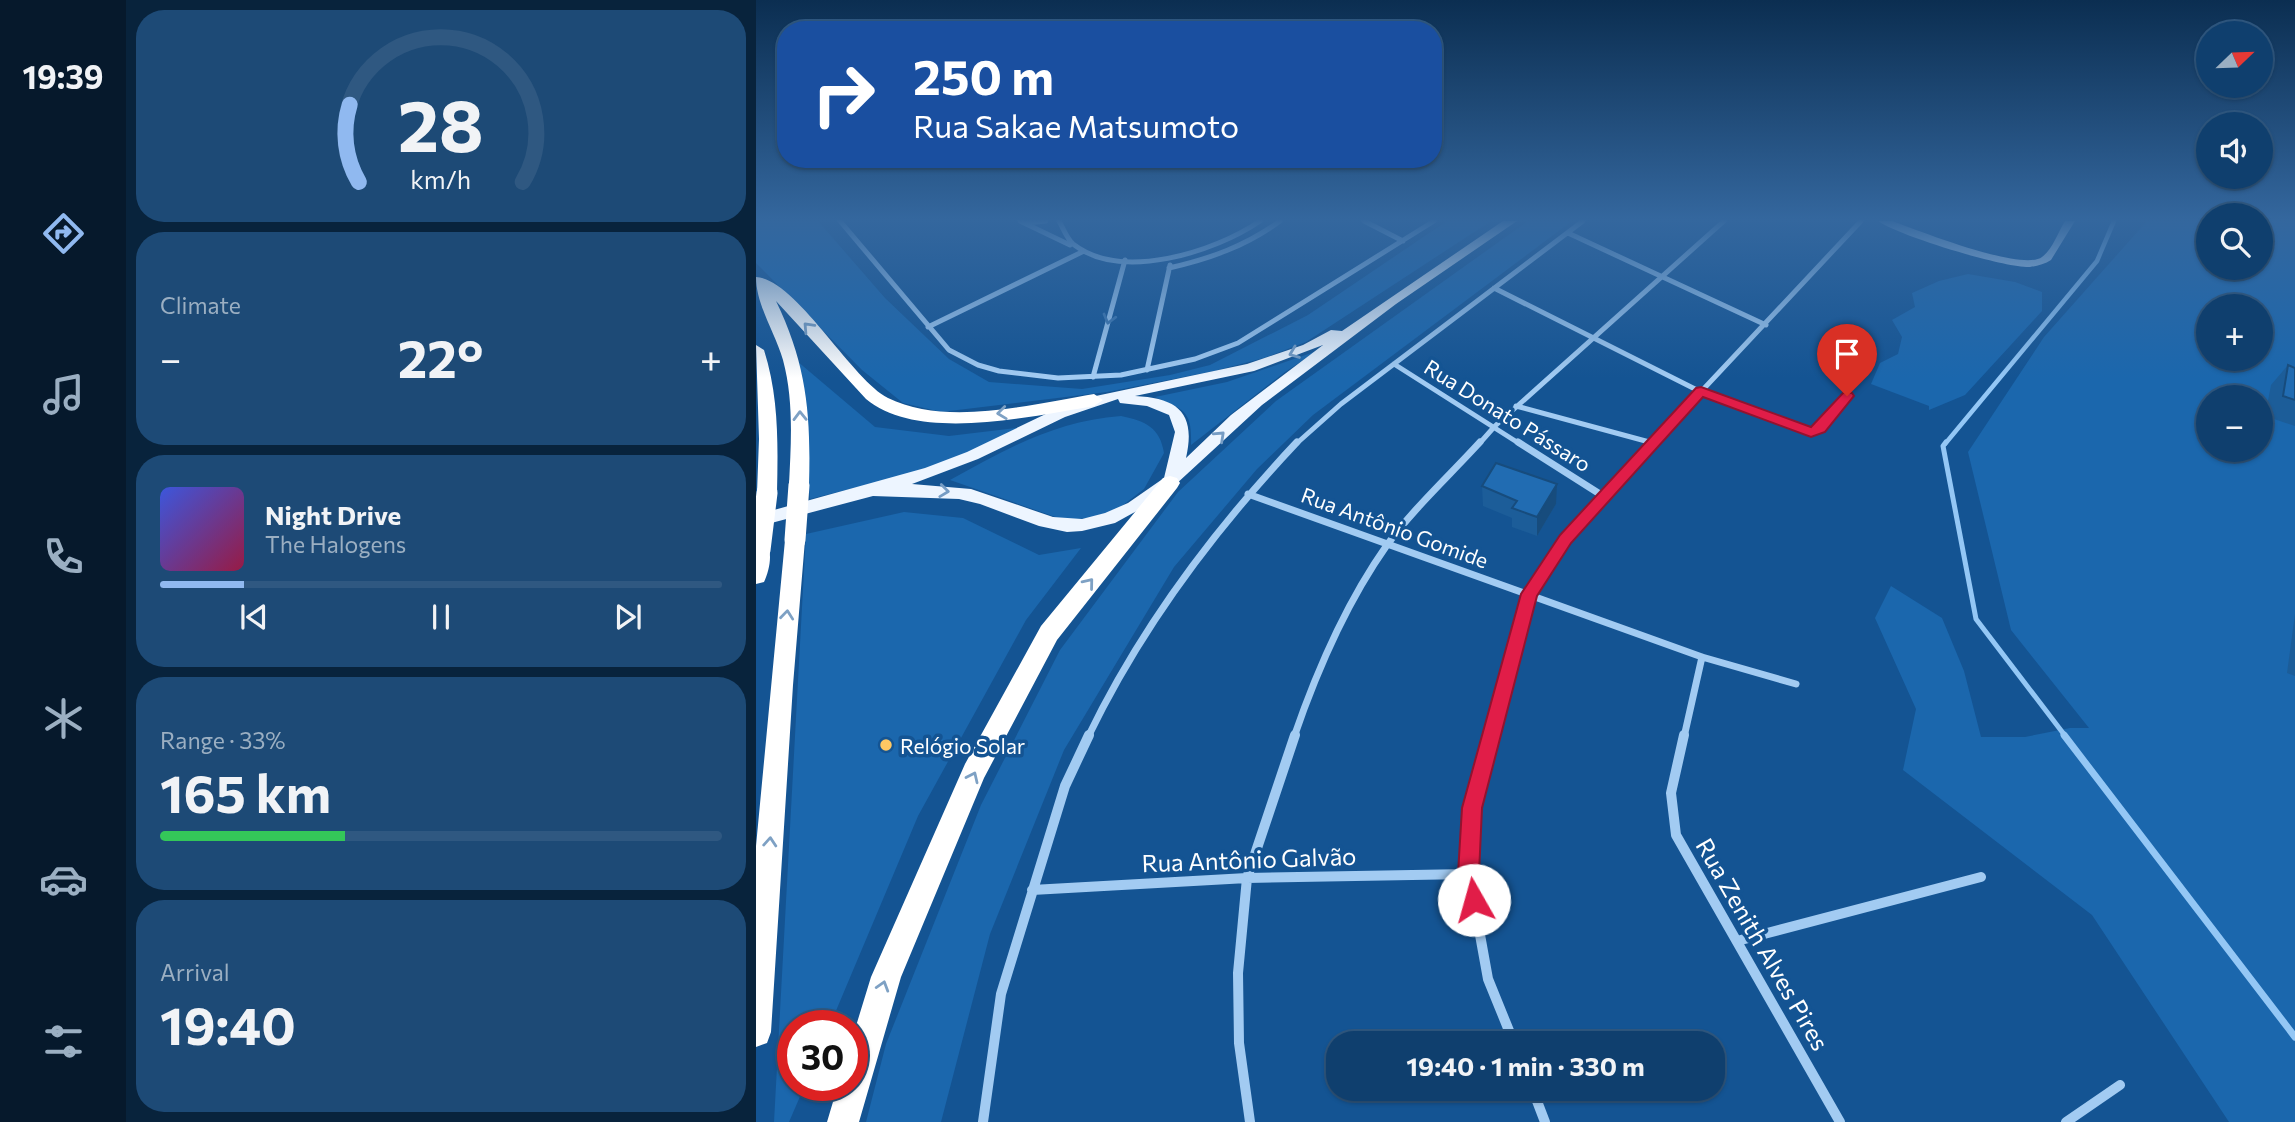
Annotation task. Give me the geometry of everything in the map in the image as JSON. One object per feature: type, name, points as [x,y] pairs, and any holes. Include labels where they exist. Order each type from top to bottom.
[{"type":"highway","points":[[757,280],[777,293],[859,382],[881,401],[905,410],[975,416],[1094,400]]},
{"type":"highway","points":[[756,1032],[781,685],[799,485],[800,408],[792,362],[776,317],[757,280]]},
{"type":"highway","points":[[756,351],[769,425],[767,493],[756,576]]},
{"type":"highway","points":[[843,1122],[886,977],[974,772],[1049,633],[1170,483]]},
{"type":"main road","points":[[876,491],[932,490],[971,495],[1060,526],[1107,518],[1136,505],[1170,483],[1253,405],[1376,312],[1433,273]]},
{"type":"main road","points":[[756,521],[876,491],[958,462],[1023,429],[1094,400],[1269,363],[1306,349],[1376,312]]},
{"type":"main road","points":[[1094,400],[1147,400],[1166,406],[1180,416],[1185,431],[1170,483]]},
{"type":"street","points":[[883,273],[949,350],[978,365],[1021,376],[1093,377],[1147,370],[1195,359],[1238,343],[1351,273]]},
{"type":"street","points":[[928,327],[1038,273]]},
{"type":"street","points":[[1093,377],[1121,273]]},
{"type":"street","points":[[1147,370],[1168,273]]},
{"type":"street","points":[[983,1122],[1001,994],[1065,786],[1112,687],[1165,603],[1248,494],[1306,433],[1514,273]]},
{"type":"street","points":[[1651,273],[1766,325]]},
{"type":"street","points":[[1250,1122],[1239,1043],[1238,973],[1247,878],[1313,681],[1353,598],[1388,544],[1495,426],[1666,273]]},
{"type":"street","points":[[1509,1031],[1488,979],[1469,874],[1472,808],[1529,594],[1566,539],[1603,496],[1813,273]]},
{"type":"street","points":[[1494,288],[1701,391],[1811,432],[1820,429],[1847,396]]},
{"type":"street","name":"Rua Donato Pássaro","points":[[1394,364],[1603,496]]},
{"type":"street","points":[[1516,406],[1653,443]]},
{"type":"street","name":"Rua Antônio Gomide","points":[[1248,494],[1702,657],[1796,684]]},
{"type":"street","name":"Rua Zenith Alves Pires","points":[[1702,657],[1671,793],[1676,835],[1840,1122]]},
{"type":"street","name":"Rua Antônio Galvão","points":[[1032,890],[1247,878],[1469,874]]},
{"type":"street","points":[[1737,941],[1981,877]]},
{"type":"street","points":[[2066,1122],[2120,1085]]},
{"type":"street","points":[[1537,1101],[1545,1122]]},
{"type":"shaded area","points":[[766,273],[864,273],[885,298],[949,359],[989,382],[1082,389],[1170,375],[1210,365],[1308,315],[1370,273],[1411,273],[1306,342],[1264,358],[1214,371],[1107,392],[941,412],[903,403],[862,370]]},
{"type":"shaded area","points":[[1455,273],[1502,273],[1313,415],[1257,469],[1174,567],[1064,750],[990,934],[941,1122],[866,1122],[886,1044],[981,805],[1060,650],[1178,492],[1276,401]]},
{"type":"shaded area","points":[[2101,273],[2196,273],[2196,280],[2273,280],[2273,273],[2295,273],[2295,1122],[2229,1122],[2092,915],[1903,770],[1916,709],[1875,618],[1891,586],[1942,618],[1964,671],[1981,737],[2025,737],[2070,728],[2089,728],[2011,630],[1968,452],[2044,337]]},
{"type":"shaded area","points":[[1968,274],[2015,282],[2042,292],[2042,311],[1965,395],[1929,410],[1929,406],[1871,384],[1880,363],[1898,354],[1902,337],[1892,320],[1915,307],[1912,293],[1939,281]]},
{"type":"shaded area","points":[[1317,351],[1285,372],[1191,445],[1190,425],[1185,413],[1155,397],[1227,382]]},
{"type":"shaded area","points":[[797,361],[875,427],[949,436],[1024,427],[942,466],[810,499]]},
{"type":"shaded area","points":[[1121,416],[1144,423],[1155,431],[1164,453],[1144,489],[1118,509],[1089,518],[1064,520],[950,480],[1011,447],[1053,430]]},
{"type":"shaded area","points":[[904,512],[963,518],[1039,555],[1081,548],[1026,620],[918,816],[836,1010],[780,1010],[806,534]]},
{"type":"shaded area","points":[[777,1067],[777,1101],[798,1101],[789,1122],[774,1122]]},
{"type":"building","points":[[2288,365],[2295,368],[2295,400],[2283,396]]},
{"type":"building","points":[[1496,463],[1557,484],[1537,517],[1512,508],[1517,501],[1482,486]]},
{"type":"waterway","points":[[1945,444],[2087,273]]},
{"type":"waterway","points":[[1946,442],[1943,446],[1976,619],[2066,737]]},
{"type":"waterway","points":[[2064,735],[2295,1037]]},
{"type":"place","name":"Relógio Solar","points":[[886,745]]},
{"type":"route","points":[[1474,900],[1469,874],[1472,808],[1529,594],[1566,539],[1701,391],[1805,432],[1816,432],[1820,429],[1847,396]]}]
